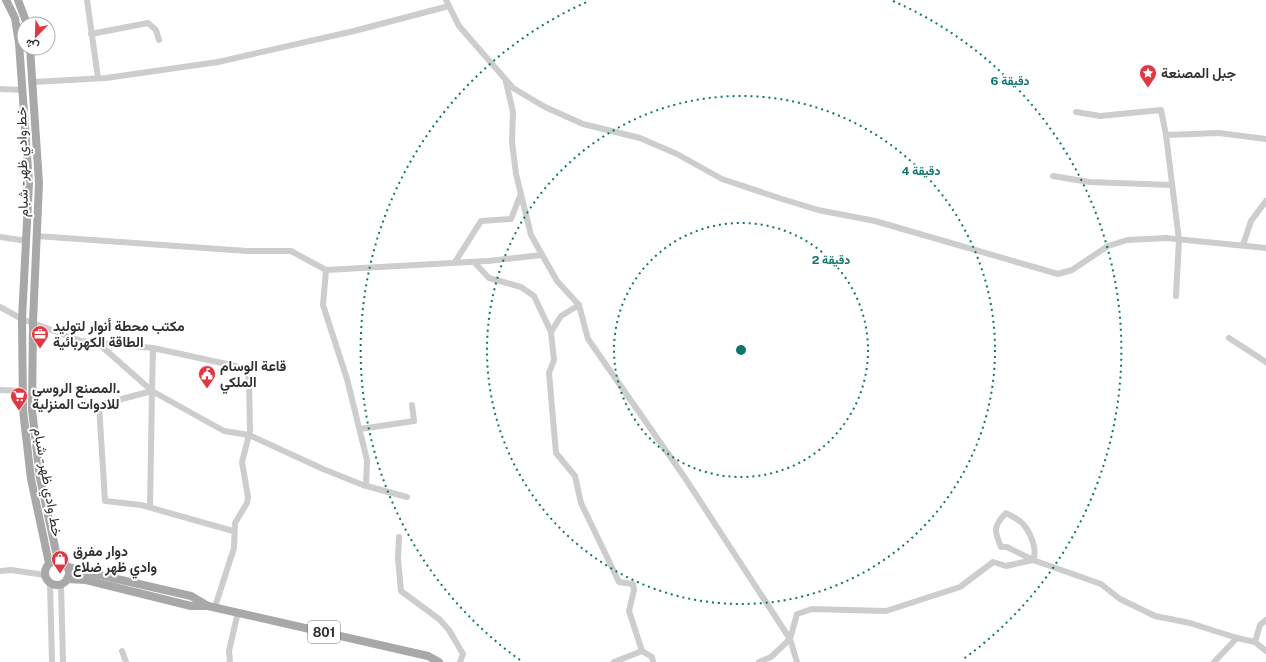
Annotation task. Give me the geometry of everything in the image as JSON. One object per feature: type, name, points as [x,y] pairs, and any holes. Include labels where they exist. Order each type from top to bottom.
[{"type":"main road","name":"خط وادي ظهر - شبام","points":[[6,0],[17,29],[23,90],[29,183],[22,319],[23,410],[31,479],[49,563]]},
{"type":"main road","points":[[18,0],[24,16]]},
{"type":"main road","name":"خط وادي ظهر - شبام","points":[[31,56],[39,184],[33,322],[32,410],[40,478],[58,561]]},
{"type":"main road","points":[[58,561],[66,566],[68,570],[64,581],[53,584],[50,583],[45,575],[46,566],[49,563],[58,561]]},
{"type":"main road","name":"801","points":[[66,566],[191,596],[212,607]]},
{"type":"main road","name":"801","points":[[64,581],[86,580],[186,605],[212,607],[238,612],[428,656],[439,662]]},
{"type":"street","points":[[87,0],[98,78]]},
{"type":"street","points":[[33,82],[98,78],[218,62],[354,31],[448,3],[459,26],[513,88],[544,107],[583,124],[640,138],[677,154],[722,179],[818,210],[875,221],[1058,274],[1072,270],[1108,246],[1127,240],[1179,240],[1266,248]]},
{"type":"street","points":[[91,34],[148,23],[156,30],[160,40]]},
{"type":"street","points":[[504,78],[510,93],[513,112],[512,142],[520,196],[531,235],[557,281],[579,305],[588,339],[685,478],[790,639],[797,662]]},
{"type":"street","points":[[0,89],[23,90]]},
{"type":"street","points":[[1076,112],[1100,116],[1161,110],[1166,135],[1179,240],[1176,296]]},
{"type":"street","points":[[1166,135],[1219,132],[1266,139]]},
{"type":"street","points":[[1053,176],[1088,182],[1172,185]]},
{"type":"street","points":[[455,262],[481,221],[511,219],[520,196]]},
{"type":"street","points":[[1243,245],[1251,221],[1266,201]]},
{"type":"street","points":[[36,236],[247,251],[291,251],[326,270],[474,262],[542,255]]},
{"type":"street","points":[[0,237],[27,241]]},
{"type":"street","points":[[474,262],[489,278],[521,287],[534,296],[552,332],[554,360],[550,372],[556,454],[575,476],[581,503],[619,582],[633,584],[634,590],[629,611],[642,651],[652,657],[653,662]]},
{"type":"street","points":[[326,270],[323,305],[348,379],[360,429],[367,460],[366,486]]},
{"type":"street","points":[[552,332],[561,316],[579,305]]},
{"type":"street","points":[[0,307],[22,319],[73,338],[99,344],[153,348],[243,368],[249,378],[249,435],[242,462],[247,500],[236,518],[233,531],[234,548],[212,607]]},
{"type":"street","points":[[1229,338],[1266,362]]},
{"type":"street","points":[[99,344],[152,391],[224,431],[249,435],[323,469],[366,486],[406,497]]},
{"type":"street","points":[[150,507],[153,348]]},
{"type":"street","points":[[0,390],[23,391]]},
{"type":"street","points":[[152,391],[99,405],[105,501],[150,507],[233,531]]},
{"type":"street","points":[[360,429],[414,421],[412,405]]},
{"type":"street","points":[[1033,560],[1036,554],[1031,537],[1022,523],[1006,513],[997,522],[995,533],[1001,547],[1007,547],[1033,560],[1101,584],[1120,599],[1155,616],[1190,623],[1237,638],[1255,642],[1266,651]]},
{"type":"street","points":[[399,537],[398,558],[401,591],[439,619],[449,630],[463,654],[460,662]]},
{"type":"street","points":[[759,662],[771,657],[790,639],[797,614],[812,609],[886,611],[960,587],[993,562],[1006,566],[1033,560]]},
{"type":"street","points":[[0,571],[11,570],[45,575]]},
{"type":"street","points":[[63,662],[64,581]]},
{"type":"street","points":[[50,583],[52,662]]},
{"type":"street","points":[[230,662],[229,651],[238,612]]},
{"type":"street","points":[[1255,642],[1260,625],[1266,620]]},
{"type":"street","points":[[1214,662],[1237,638]]},
{"type":"street","points":[[122,651],[126,662]]},
{"type":"street","points":[[614,662],[642,651]]},
{"type":"place","name":"جبل المصنعة","points":[[1148,88]]},
{"type":"place","name":"مكتب محطة أنوار لتوليد الطاقة الكهربائية","points":[[40,349]]},
{"type":"place","name":"قاعة الوسام الملكي","points":[[207,389]]},
{"type":"place","name":"المصنع الروسي. للادوات المنزلية","points":[[19,411]]},
{"type":"place","name":"دوار مفرق وادي ظهر ضلاع","points":[[60,574]]}]
